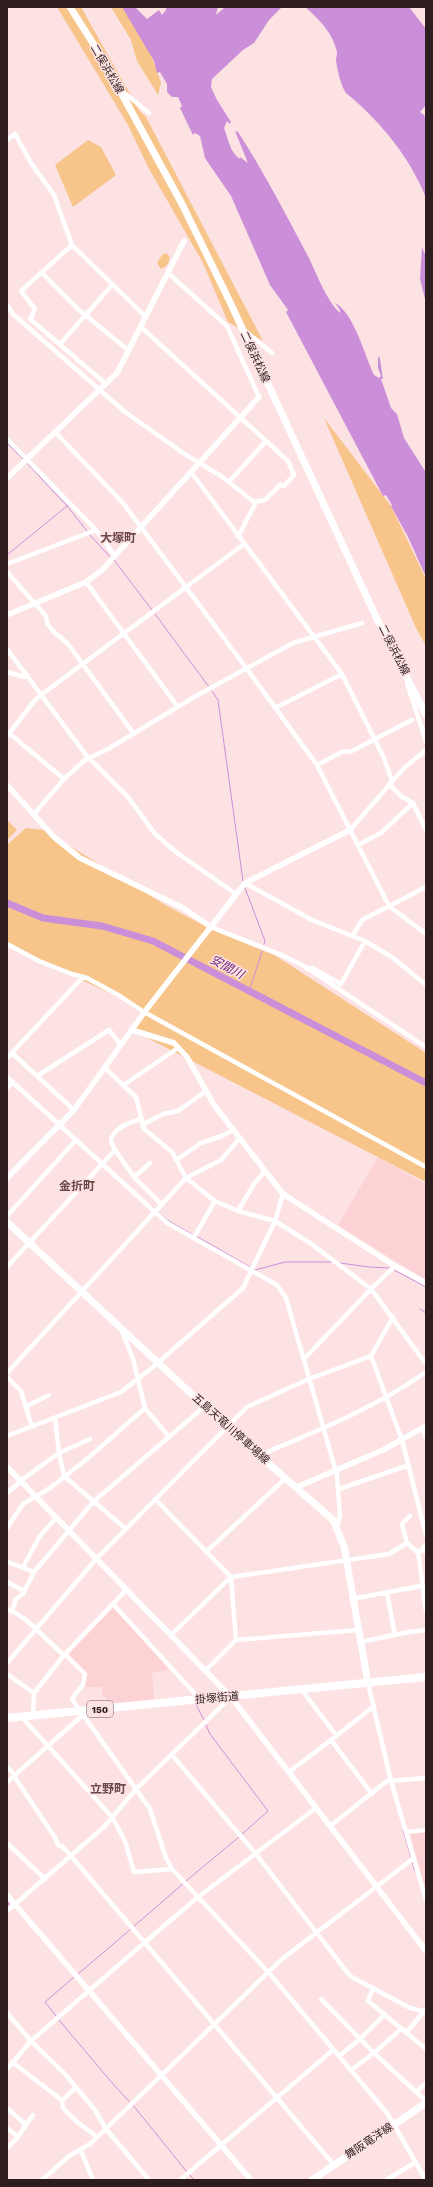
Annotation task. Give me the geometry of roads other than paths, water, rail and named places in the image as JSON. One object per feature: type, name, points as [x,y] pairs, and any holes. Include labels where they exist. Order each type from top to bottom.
[{"type":"highway","name":"掛塚街道","points":[[7,1718],[83,1712],[426,1677]]},
{"type":"main road","name":"二俣浜松線","points":[[70,7],[118,87],[182,204],[377,619],[426,715]]},
{"type":"main road","name":"五島天竜川停車場線","points":[[7,1222],[158,1361],[227,1427],[328,1514],[337,1527],[344,1546],[352,1599],[368,1683]]},
{"type":"main road","name":"舞阪竜洋線","points":[[312,2180],[426,2102]]},
{"type":"street","points":[[118,87],[149,113]]},
{"type":"street","points":[[7,140],[15,134],[31,163],[54,195],[72,245],[146,317]]},
{"type":"street","points":[[7,478],[117,373],[184,241]]},
{"type":"street","points":[[72,245],[21,291],[35,309],[30,319],[106,384]]},
{"type":"street","points":[[41,272],[85,316],[129,351]]},
{"type":"street","points":[[7,616],[86,582],[102,570],[259,397],[227,326],[168,273]]},
{"type":"street","points":[[60,344],[112,285]]},
{"type":"street","points":[[7,305],[13,314],[125,412],[186,455],[200,462],[229,482],[254,502],[265,500],[280,485],[284,486],[294,475],[288,461],[141,328]]},
{"type":"street","points":[[241,327],[272,354]]},
{"type":"street","points":[[56,432],[123,503],[142,527],[317,765],[389,906],[426,934]]},
{"type":"street","points":[[7,439],[96,530],[115,556]]},
{"type":"street","points":[[229,482],[266,441]]},
{"type":"street","points":[[191,472],[238,537],[342,674],[374,739],[390,782],[402,796],[413,803],[426,830]]},
{"type":"street","points":[[238,537],[255,504],[254,502]]},
{"type":"street","points":[[7,564],[96,530]]},
{"type":"street","points":[[64,779],[8,734],[35,700],[41,695],[244,544]]},
{"type":"street","points":[[7,572],[46,616],[47,623],[52,630],[68,644],[134,734]]},
{"type":"street","points":[[86,582],[178,707]]},
{"type":"street","points":[[34,814],[64,779],[79,764],[89,758],[293,643],[362,623]]},
{"type":"street","points":[[7,649],[89,758],[128,797],[162,842],[236,894]]},
{"type":"street","points":[[401,664],[426,742]]},
{"type":"street","points":[[7,672],[24,677],[27,675]]},
{"type":"street","points":[[275,708],[342,674]]},
{"type":"street","points":[[317,765],[412,720]]},
{"type":"street","points":[[7,1178],[74,1110],[144,1012],[245,883],[350,830],[390,782],[426,750]]},
{"type":"street","points":[[7,785],[54,837],[88,864],[183,908],[211,927],[277,953],[307,969],[426,1047]]},
{"type":"street","points":[[358,845],[381,833],[413,803]]},
{"type":"street","points":[[245,883],[312,920],[365,941],[392,957],[426,985]]},
{"type":"street","points":[[353,935],[362,920],[426,887]]},
{"type":"street","points":[[307,969],[312,968],[341,984],[365,941]]},
{"type":"street","points":[[7,944],[40,961],[83,977],[120,996],[144,1012],[426,1167]]},
{"type":"street","points":[[7,1058],[83,977]]},
{"type":"street","points":[[37,1076],[109,1030],[122,1044]]},
{"type":"street","points":[[132,1030],[168,1041],[178,1048],[190,1061],[214,1105],[283,1194],[395,1266],[426,1283]]},
{"type":"street","points":[[125,1084],[178,1048]]},
{"type":"street","points":[[12,1053],[74,1110]]},
{"type":"street","points":[[105,1068],[125,1084],[136,1097],[144,1129],[172,1152],[186,1178],[215,1202],[238,1211],[275,1221],[310,1243],[371,1289],[426,1364]]},
{"type":"street","points":[[7,1077],[154,1212],[167,1222],[277,1286],[286,1298],[335,1471],[339,1489],[340,1516],[337,1527]]},
{"type":"street","points":[[7,1088],[13,1082]]},
{"type":"street","points":[[142,1125],[164,1114],[178,1111],[206,1091]]},
{"type":"street","points":[[142,1119],[128,1123],[114,1134],[111,1142],[134,1177],[161,1204]]},
{"type":"street","points":[[176,1160],[201,1143],[222,1136],[233,1130]]},
{"type":"street","points":[[7,1373],[186,1178],[221,1160],[240,1138]]},
{"type":"street","points":[[7,1216],[76,1140]]},
{"type":"street","points":[[7,1267],[115,1150]]},
{"type":"street","points":[[134,1177],[150,1163]]},
{"type":"street","points":[[238,1211],[254,1184],[265,1171]]},
{"type":"street","points":[[7,1436],[121,1392],[137,1380],[243,1288],[275,1221],[283,1194]]},
{"type":"street","points":[[194,1237],[215,1202]]},
{"type":"street","points":[[304,1360],[371,1289],[395,1266]]},
{"type":"street","points":[[7,1663],[96,1559],[247,1407],[309,1379],[371,1356],[393,1317]]},
{"type":"street","points":[[120,1326],[133,1359],[145,1408],[169,1437]]},
{"type":"street","points":[[371,1356],[402,1440],[426,1534]]},
{"type":"street","points":[[260,1455],[323,1429],[387,1397],[426,1372]]},
{"type":"street","points":[[7,1377],[21,1391],[27,1406],[32,1427]]},
{"type":"street","points":[[27,1406],[49,1395]]},
{"type":"street","points":[[205,1406],[94,1502],[34,1572],[24,1591],[16,1599],[9,1610],[36,1628],[48,1642],[85,1674],[83,1684],[72,1699],[83,1712],[150,1809],[166,1858],[172,1869],[269,1973],[387,2113],[426,2180]]},
{"type":"street","points":[[7,1528],[18,1509],[87,1459],[145,1408]]},
{"type":"street","points":[[55,1418],[59,1453],[64,1476],[126,1529]]},
{"type":"street","points":[[297,1487],[402,1440],[424,1428],[426,1437]]},
{"type":"street","points":[[7,1493],[20,1481],[59,1453],[90,1439]]},
{"type":"street","points":[[339,1489],[409,1465]]},
{"type":"street","points":[[7,1467],[35,1498],[231,1697],[426,1951]]},
{"type":"street","points":[[206,1552],[286,1478]]},
{"type":"street","points":[[155,1499],[230,1577],[236,1640]]},
{"type":"street","points":[[421,1512],[426,1510]]},
{"type":"street","points":[[410,1516],[402,1524],[407,1543],[411,1548],[422,1551]]},
{"type":"street","points":[[23,1568],[40,1536],[56,1518]]},
{"type":"street","points":[[171,1636],[230,1577],[389,1554],[407,1543]]},
{"type":"street","points":[[426,1544],[422,1551],[421,1586],[426,1609]]},
{"type":"street","points":[[7,1563],[8,1562],[34,1572]]},
{"type":"street","points":[[7,1582],[24,1591]]},
{"type":"street","points":[[352,1599],[421,1586]]},
{"type":"street","points":[[33,1715],[34,1693],[64,1655],[126,1590]]},
{"type":"street","points":[[387,1593],[395,1635]]},
{"type":"street","points":[[113,1604],[196,1695],[195,1700]]},
{"type":"street","points":[[205,1671],[236,1640],[358,1630]]},
{"type":"street","points":[[360,1642],[426,1630]]},
{"type":"street","points":[[7,1674],[34,1693]]},
{"type":"street","points":[[368,1683],[391,1781],[426,1900]]},
{"type":"street","points":[[303,1689],[304,1693],[336,1735]]},
{"type":"street","points":[[7,1911],[71,1856],[112,1817],[136,1789],[231,1697]]},
{"type":"street","points":[[289,1772],[374,1706]]},
{"type":"street","points":[[7,1782],[48,1746],[83,1712]]},
{"type":"street","points":[[21,1716],[112,1817],[125,1841],[134,1872],[172,1869]]},
{"type":"street","points":[[331,1740],[372,1794]]},
{"type":"street","points":[[172,1755],[256,1854],[350,1976],[410,2008],[425,2011],[406,2033]]},
{"type":"street","points":[[7,1767],[14,1775],[59,1846],[62,1846],[71,1856],[334,2165]]},
{"type":"street","points":[[330,1826],[391,1781],[426,1778]]},
{"type":"street","points":[[7,2069],[31,2041],[198,1897],[316,1808]]},
{"type":"street","points":[[407,1832],[426,1830]]},
{"type":"street","points":[[7,1843],[45,1879]]},
{"type":"street","points":[[42,2180],[69,2156],[81,2151],[106,2129],[282,1959],[317,1934],[414,1858]]},
{"type":"street","points":[[7,1895],[251,2180]]},
{"type":"street","points":[[373,1988],[368,2001],[426,2049],[424,2051],[426,2053]]},
{"type":"street","points":[[321,1999],[374,2053],[426,2102]]},
{"type":"street","points":[[7,2013],[31,2041],[50,2058],[95,2110],[106,2129],[149,2180]]},
{"type":"street","points":[[339,2056],[360,2039],[385,2014]]},
{"type":"street","points":[[351,2070],[374,2053],[401,2029]]},
{"type":"street","points":[[180,2180],[333,2050]]},
{"type":"street","points":[[12,2062],[62,2101],[64,2108],[77,2122],[97,2137]]},
{"type":"street","points":[[416,2092],[426,2083]]},
{"type":"street","points":[[62,2101],[76,2088]]},
{"type":"street","points":[[7,2108],[26,2124]]},
{"type":"street","points":[[7,2148],[18,2137],[33,2115]]},
{"type":"street","points":[[7,2128],[18,2137]]},
{"type":"street","points":[[81,2151],[93,2180]]},
{"type":"street","points":[[386,2180],[416,2162]]},
{"type":"waterway","points":[[7,443],[24,460]]},
{"type":"waterway","points":[[26,462],[67,506],[87,531]]},
{"type":"waterway","points":[[7,555],[67,506]]},
{"type":"waterway","points":[[89,534],[110,557]]},
{"type":"waterway","points":[[114,560],[152,610]]},
{"type":"waterway","points":[[155,614],[209,687]]},
{"type":"waterway","points":[[212,691],[218,700],[243,881]]},
{"type":"waterway","points":[[245,888],[265,941],[264,944]]},
{"type":"waterway","name":"安間川","points":[[7,903],[43,918],[102,926],[153,941],[426,1083]]},
{"type":"waterway","points":[[249,992],[262,951]]},
{"type":"waterway","points":[[150,1205],[155,1209]]},
{"type":"waterway","points":[[157,1211],[167,1220],[193,1235]]},
{"type":"waterway","points":[[196,1236],[250,1267]]},
{"type":"waterway","points":[[253,1269],[255,1270],[285,1262],[332,1262]]},
{"type":"waterway","points":[[340,1263],[389,1268]]},
{"type":"waterway","points":[[394,1270],[426,1287]]},
{"type":"waterway","points":[[420,1309],[426,1313]]},
{"type":"waterway","points":[[195,1703],[204,1720]]},
{"type":"waterway","points":[[206,1725],[210,1734],[268,1811],[241,1835]]},
{"type":"waterway","points":[[403,1830],[411,1857]]},
{"type":"waterway","points":[[186,1881],[239,1837]]},
{"type":"waterway","points":[[412,1862],[415,1871]]},
{"type":"waterway","points":[[133,1927],[184,1883]]},
{"type":"waterway","points":[[7,1901],[9,1904],[7,1907]]},
{"type":"waterway","points":[[78,1974],[131,1929]]},
{"type":"waterway","points":[[56,2016],[45,2002],[74,1977]]},
{"type":"waterway","points":[[59,2020],[130,2102]]},
{"type":"waterway","points":[[132,2104],[187,2172]]},
{"type":"waterway","points":[[189,2174],[194,2180]]},
{"type":"district","name":"大塚町","points":[[118,538]]},
{"type":"district","name":"金折町","points":[[77,1186]]},
{"type":"district","name":"立野町","points":[[108,1789]]}]
